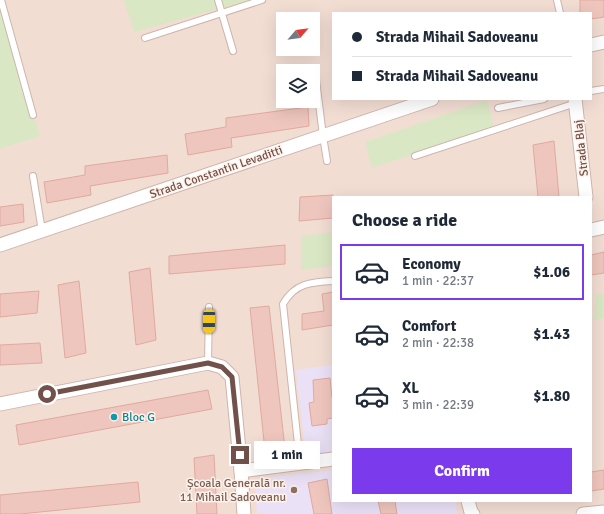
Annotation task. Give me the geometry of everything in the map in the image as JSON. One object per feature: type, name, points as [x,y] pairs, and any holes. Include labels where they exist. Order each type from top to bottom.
[{"type":"street","points":[[592,45],[604,42]]},
{"type":"street","name":"Strada Constantin Levaditti","points":[[0,245],[429,100]]},
{"type":"street","name":"Strada Blaj","points":[[576,101],[586,196]]},
{"type":"street","points":[[592,230],[604,227]]},
{"type":"street","points":[[0,404],[208,363],[222,367],[232,377],[244,514]]},
{"type":"street","points":[[241,471],[332,459]]},
{"type":"street","points":[[468,502],[473,514]]},
{"type":"street","points":[[583,514],[604,512]]},
{"type":"lane","points":[[1,0],[33,115]]},
{"type":"lane","points":[[218,0],[233,50]]},
{"type":"lane","points":[[145,38],[262,0]]},
{"type":"lane","points":[[557,0],[560,12]]},
{"type":"lane","points":[[592,91],[604,89]]},
{"type":"lane","points":[[498,108],[539,100]]},
{"type":"lane","points":[[415,156],[576,101]]},
{"type":"lane","points":[[319,108],[322,136],[327,161]]},
{"type":"lane","points":[[33,176],[42,231]]},
{"type":"lane","points":[[300,463],[283,304],[288,294],[311,282],[332,281]]},
{"type":"lane","points":[[208,363],[209,307]]},
{"type":"shaded area","points":[[0,0],[604,0],[604,514],[0,514]]},
{"type":"shaded area","points":[[332,365],[332,453],[306,457],[296,370]]},
{"type":"shaded area","name":"Școala Generală nr. 11 Mihail Sadoveanu","points":[[332,470],[332,502],[456,502],[457,514],[257,514],[255,479]]},
{"type":"green space","points":[[0,0],[40,136],[0,149]]},
{"type":"green space","points":[[124,0],[251,0],[134,32]]},
{"type":"green space","points":[[487,100],[494,127],[372,168],[365,142]]},
{"type":"green space","points":[[332,232],[332,266],[301,270],[301,236]]},
{"type":"green space","points":[[604,293],[604,318],[594,320],[596,294]]},
{"type":"building","points":[[580,0],[604,0],[604,17],[592,19],[592,12],[580,12]]},
{"type":"building","points":[[308,108],[309,126],[231,138],[232,147],[188,155],[185,134],[226,127],[226,118]]},
{"type":"building","points":[[554,141],[559,196],[538,196],[533,145]]},
{"type":"building","points":[[167,155],[168,173],[90,186],[91,195],[47,203],[44,182],[85,175],[85,166]]},
{"type":"building","points":[[333,195],[332,218],[299,221],[300,197]]},
{"type":"building","points":[[23,204],[24,222],[0,226],[0,207]]},
{"type":"building","points":[[285,245],[285,264],[169,274],[169,256]]},
{"type":"building","points":[[604,252],[604,273],[592,275],[592,255]]},
{"type":"building","points":[[150,268],[156,340],[136,345],[129,272]]},
{"type":"building","points":[[79,281],[86,353],[65,358],[58,285]]},
{"type":"building","points":[[39,291],[37,313],[0,317],[0,294]]},
{"type":"building","points":[[332,292],[332,325],[302,330],[302,314],[324,311],[322,294]]},
{"type":"building","points":[[269,306],[285,449],[265,451],[250,308]]},
{"type":"building","points":[[40,343],[42,363],[0,365],[0,345]]},
{"type":"building","points":[[330,378],[332,418],[327,419],[327,424],[312,426],[309,403],[314,402],[313,380]]},
{"type":"building","name":"Bloc G","points":[[208,390],[212,409],[19,445],[16,425]]},
{"type":"building","points":[[214,455],[217,514],[197,514],[194,458]]},
{"type":"building","points":[[604,470],[604,489],[592,491],[592,472]]},
{"type":"building","points":[[327,479],[332,514],[314,514],[308,483]]},
{"type":"building","points":[[138,482],[140,502],[20,514],[0,514],[0,495]]},
{"type":"building","points":[[378,502],[395,502],[397,514],[381,514]]},
{"type":"place","name":"Bloc G","points":[[114,417]]},
{"type":"place","name":"Școala Generală nr. 11 Mihail Sadoveanu","points":[[294,490]]},
{"type":"route","points":[[47,394],[208,363],[222,367],[232,377],[240,455]]}]
